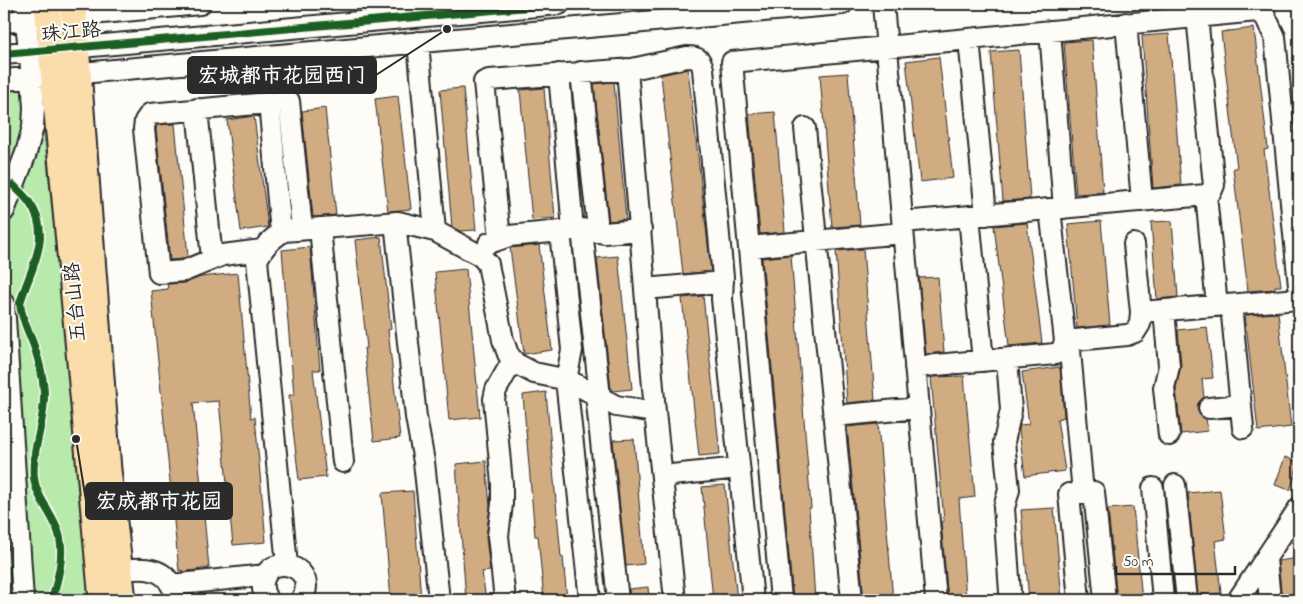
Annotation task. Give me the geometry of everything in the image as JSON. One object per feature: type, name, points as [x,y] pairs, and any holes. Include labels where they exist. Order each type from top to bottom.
[{"type":"main road","name":"五台山路","points":[[74,10],[108,470],[109,572],[102,600]]},
{"type":"main road","name":"五台山路","points":[[36,11],[42,76],[109,572],[123,600]]},
{"type":"street","name":"珠江路","points":[[4,22],[36,11],[200,4]]},
{"type":"street","name":"珠江路","points":[[4,54],[559,4]]},
{"type":"street","points":[[4,80],[842,4]]},
{"type":"street","points":[[883,4],[936,600]]},
{"type":"street","points":[[164,7],[168,39]]},
{"type":"street","points":[[781,600],[732,62],[1257,11],[1265,16],[1275,37],[1293,150],[1299,286]]},
{"type":"street","points":[[749,247],[817,241],[978,215],[1206,195],[1211,192],[1214,176],[1198,16]]},
{"type":"street","points":[[1126,23],[1142,201]]},
{"type":"street","points":[[1050,30],[1057,208],[1067,340],[1082,493],[1104,600]]},
{"type":"street","points":[[969,39],[983,361]]},
{"type":"street","points":[[418,42],[435,231]]},
{"type":"street","points":[[500,238],[484,82],[489,80],[627,69],[687,57],[699,59],[702,63],[723,282],[722,299],[753,600]]},
{"type":"street","points":[[627,69],[655,412],[675,600]]},
{"type":"street","points":[[577,230],[598,220],[582,72]]},
{"type":"street","points":[[558,74],[598,396],[618,600]]},
{"type":"street","points":[[4,211],[26,153],[33,127],[42,76]]},
{"type":"street","points":[[262,250],[223,255],[184,271],[159,274],[144,129],[145,121],[150,114],[289,100],[311,228],[343,462]]},
{"type":"street","points":[[268,102],[281,233]]},
{"type":"street","points":[[197,109],[212,259]]},
{"type":"street","points":[[805,128],[852,600]]},
{"type":"street","points":[[1206,195],[1241,405],[1243,428]]},
{"type":"street","points":[[395,222],[416,417],[424,462],[439,600]]},
{"type":"street","points":[[287,565],[257,260],[271,238],[284,231],[395,222],[412,224],[435,231],[481,256],[488,264],[503,340],[508,354],[515,363],[534,373],[566,380],[616,406],[655,412]]},
{"type":"street","points":[[475,253],[500,238],[577,230],[604,233],[641,230]]},
{"type":"street","points":[[577,230],[572,350],[566,380],[590,600]]},
{"type":"street","points":[[1067,340],[1127,335],[1135,332],[1140,324],[1141,312],[1134,244]]},
{"type":"street","points":[[645,289],[723,282]]},
{"type":"street","points":[[1141,312],[1299,299]]},
{"type":"street","points":[[4,303],[23,600]]},
{"type":"street","points":[[1164,310],[1169,366],[1164,388],[1169,435]]},
{"type":"street","points":[[915,367],[1056,354],[1062,350],[1067,340]]},
{"type":"street","points":[[1006,359],[1011,410],[1004,442],[1009,490],[1004,508],[1010,592]]},
{"type":"street","points":[[505,600],[498,536],[502,504],[502,484],[494,399],[496,390],[513,360]]},
{"type":"street","points":[[1210,408],[1241,405]]},
{"type":"street","points":[[834,416],[919,408]]},
{"type":"street","points":[[662,476],[739,468]]},
{"type":"street","points":[[1175,484],[1187,600]]},
{"type":"street","points":[[1152,488],[1163,600]]},
{"type":"street","points":[[1079,600],[1082,493]]},
{"type":"street","points":[[1238,600],[1299,508]]},
{"type":"street","points":[[1266,559],[1270,600]]},
{"type":"street","points":[[268,600],[263,592],[266,575],[274,568],[287,565],[300,572],[304,578],[306,585],[301,600]]},
{"type":"street","points":[[109,572],[151,570],[164,576],[171,585],[266,575]]},
{"type":"green space","points":[[39,87],[60,285],[72,372],[92,600],[4,600],[4,90]]},
{"type":"building","points":[[1254,28],[1268,149],[1264,150],[1281,286],[1275,286],[1275,289],[1248,291],[1233,168],[1237,168],[1221,32]]},
{"type":"building","points":[[1169,34],[1181,185],[1153,188],[1142,36]]},
{"type":"building","points":[[1092,40],[1103,192],[1076,194],[1064,42]]},
{"type":"building","points":[[1019,50],[1030,199],[1003,201],[991,52]]},
{"type":"building","points":[[939,57],[953,178],[920,182],[906,61]]},
{"type":"building","points":[[688,69],[711,271],[683,274],[661,75]]},
{"type":"building","points":[[848,73],[860,225],[832,227],[820,75]]},
{"type":"building","points":[[614,82],[626,219],[609,221],[594,84]]},
{"type":"building","points":[[463,88],[476,230],[460,231],[452,227],[440,90]]},
{"type":"building","points":[[544,88],[555,218],[532,220],[520,90]]},
{"type":"building","points":[[398,96],[411,209],[388,211],[375,99]]},
{"type":"building","points":[[325,108],[336,215],[313,217],[302,111]]},
{"type":"building","points":[[775,112],[785,232],[760,234],[749,114]]},
{"type":"building","points":[[254,116],[268,227],[241,231],[227,120]]},
{"type":"building","points":[[175,124],[188,256],[170,260],[156,129],[157,125]]},
{"type":"building","points":[[1101,221],[1110,325],[1077,328],[1068,224]]},
{"type":"building","points":[[1172,221],[1178,297],[1157,299],[1151,222]]},
{"type":"building","points":[[1027,223],[1042,343],[1009,346],[994,226]]},
{"type":"building","points":[[381,237],[391,329],[388,330],[400,438],[374,441],[364,348],[367,348],[355,240]]},
{"type":"building","points":[[539,245],[552,350],[524,354],[510,248]]},
{"type":"building","points":[[310,247],[320,370],[313,370],[326,477],[299,480],[289,395],[294,395],[282,250]]},
{"type":"building","points":[[863,249],[875,400],[847,403],[836,251]]},
{"type":"building","points":[[791,255],[811,508],[809,508],[815,600],[793,600],[762,258]]},
{"type":"building","points":[[618,256],[632,389],[613,391],[611,390],[597,258]]},
{"type":"building","points":[[466,269],[480,417],[449,420],[435,272]]},
{"type":"building","points":[[238,273],[251,418],[255,417],[266,542],[233,545],[219,401],[193,403],[209,568],[182,572],[182,570],[179,571],[151,291],[168,289],[167,284],[185,283],[201,277]]},
{"type":"building","points":[[938,277],[944,352],[926,354],[919,278]]},
{"type":"building","points":[[703,296],[720,454],[699,456],[682,298]]},
{"type":"building","points":[[1278,313],[1291,427],[1258,431],[1245,315]]},
{"type":"building","points":[[1207,327],[1213,378],[1202,379],[1204,398],[1198,403],[1197,409],[1200,415],[1206,419],[1208,431],[1181,434],[1176,389],[1181,365],[1178,330]]},
{"type":"building","points":[[1060,367],[1064,417],[1057,419],[1065,471],[1025,476],[1019,430],[1020,425],[1029,424],[1022,372]]},
{"type":"building","points":[[964,376],[975,497],[959,499],[966,600],[948,600],[941,522],[944,521],[931,377]]},
{"type":"building","points":[[546,392],[561,557],[563,557],[567,600],[544,600],[538,536],[535,536],[523,395]]},
{"type":"building","points":[[878,424],[893,600],[864,600],[847,427]]},
{"type":"building","points":[[634,439],[644,564],[626,566],[613,440]]},
{"type":"building","points":[[1285,457],[1299,462],[1290,490],[1275,485]]},
{"type":"building","points":[[486,461],[490,507],[486,537],[490,571],[482,572],[486,600],[466,600],[456,464]]},
{"type":"building","points":[[725,485],[737,600],[713,600],[702,487]]},
{"type":"building","points":[[1220,490],[1226,539],[1215,541],[1221,593],[1198,595],[1188,493]]},
{"type":"building","points":[[413,491],[421,600],[391,600],[382,493]]},
{"type":"building","points":[[1133,507],[1142,600],[1117,600],[1108,509]]},
{"type":"building","points":[[1054,508],[1062,600],[1029,600],[1021,510]]},
{"type":"building","points":[[1299,558],[1299,600],[1282,600],[1278,561]]},
{"type":"building","points":[[648,587],[649,600],[630,600],[629,589]]},
{"type":"cycle path","points":[[4,54],[559,4]]},
{"type":"cycle path","points":[[13,185],[29,202],[40,227],[38,252],[20,303],[38,358],[44,389],[44,405],[34,457],[35,485],[56,526],[61,544],[57,582],[52,600]]},
{"type":"place","name":"宏城都市花园西门","points":[[447,29]]},
{"type":"place","name":"宏成都市花园","points":[[76,439]]}]
